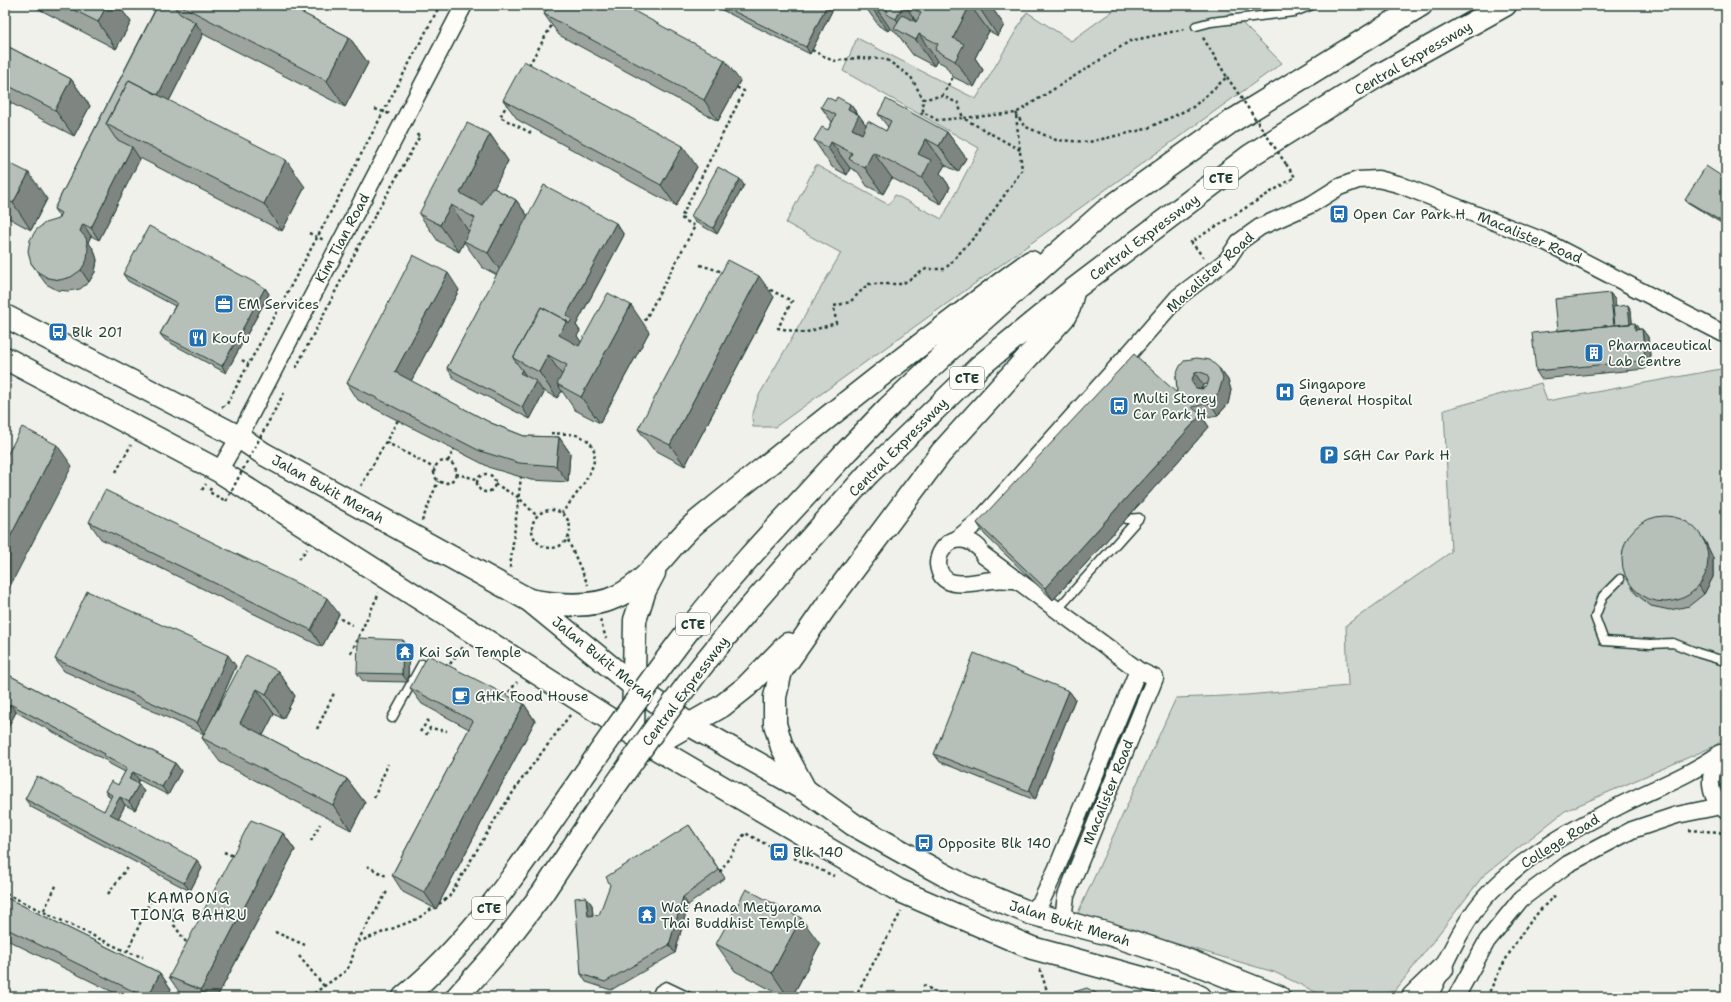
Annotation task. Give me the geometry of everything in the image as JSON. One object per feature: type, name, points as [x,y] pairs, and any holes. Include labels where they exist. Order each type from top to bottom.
[{"type":"main road","name":"CTE","points":[[404,997],[422,982],[471,931],[516,872],[627,714],[692,626],[766,539],[888,408],[949,350],[1104,212],[1229,123],[1421,5]]},
{"type":"main road","name":"Central Expressway","points":[[457,997],[498,951],[542,894],[589,823],[654,731],[716,648],[790,561],[868,474],[980,366],[1074,290],[1252,155],[1376,77],[1505,5]]},
{"type":"main road","points":[[529,600],[566,604],[594,603],[617,596],[637,585],[685,531],[862,390],[998,286],[1104,212]]},
{"type":"main road","points":[[805,790],[782,747],[775,724],[775,697],[781,672],[827,605],[941,453],[1064,317],[1069,308],[1074,290]]},
{"type":"main road","name":"Jalan Bukit Merah","points":[[5,316],[239,437],[264,454],[529,600],[634,686],[690,725],[805,790],[854,825],[963,885],[1030,913],[1070,925],[1109,934],[1184,959],[1279,997]]},
{"type":"main road","points":[[5,358],[219,471],[633,732],[652,746],[898,890],[1032,948],[1183,989],[1200,997]]},
{"type":"main road","points":[[633,732],[633,656],[635,620],[645,590],[662,557]]},
{"type":"main road","points":[[652,746],[722,706],[746,687],[827,605]]},
{"type":"main road","points":[[1413,997],[1442,969]]},
{"type":"street","name":"Kim Tian Road","points":[[219,471],[239,437],[310,297],[464,5]]},
{"type":"street","name":"Macalister Road","points":[[1014,580],[972,582],[960,585],[952,583],[940,572],[938,564],[940,554],[944,547],[957,539],[980,520],[1178,297],[1227,260],[1239,242],[1260,227],[1312,204],[1339,187],[1358,180],[1378,180],[1398,184],[1546,242],[1726,335]]},
{"type":"street","points":[[972,582],[982,571],[981,552],[977,535],[980,520]]},
{"type":"street","name":"Macalister Road","points":[[957,539],[973,542],[981,552],[1014,580],[1138,670],[1155,678],[1066,896],[1064,911],[1070,925]]},
{"type":"street","name":"Macalister Road","points":[[1030,913],[1041,902],[1056,870],[1138,670]]},
{"type":"street","points":[[1723,751],[1713,765],[1710,780],[1713,794],[1723,808]]},
{"type":"street","name":"College Road","points":[[1429,997],[1463,928],[1491,890],[1532,855],[1575,829],[1699,768],[1723,751]]},
{"type":"street","name":"College Road","points":[[1456,997],[1487,941],[1521,899],[1568,864],[1632,830],[1677,815],[1723,808]]},
{"type":"lane","points":[[1196,26],[1211,22],[1294,12],[1312,5]]},
{"type":"lane","points":[[1057,610],[1139,518],[1126,519]]},
{"type":"lane","points":[[1620,579],[1603,596],[1595,617],[1604,641],[1650,644],[1673,643],[1698,653],[1720,660],[1726,660]]},
{"type":"lane","points":[[392,718],[422,664]]},
{"type":"lane","points":[[656,997],[659,990],[666,986],[689,997]]},
{"type":"path","points":[[220,409],[227,404],[440,5]]},
{"type":"path","points":[[526,71],[555,18]]},
{"type":"path","points":[[923,112],[937,120],[1016,113],[1130,41],[1196,26],[1227,77],[1286,164]]},
{"type":"path","points":[[812,50],[833,61],[857,58],[886,59],[911,77],[924,99],[923,112],[915,123]]},
{"type":"path","points":[[942,96],[953,77]]},
{"type":"path","points":[[1016,113],[1024,126],[1056,140],[1089,142],[1146,129],[1193,107],[1227,77]]},
{"type":"path","points":[[642,328],[695,226],[681,218],[744,91],[736,88]]},
{"type":"path","points":[[924,99],[942,96],[958,103],[963,118],[1020,150]]},
{"type":"path","points":[[511,98],[500,117],[531,133]]},
{"type":"path","points":[[375,109],[381,111]]},
{"type":"path","points":[[760,285],[792,301],[778,328],[804,333],[836,323],[834,306],[850,302],[868,284],[902,284],[926,269],[945,269],[978,233],[1022,170],[1016,113]]},
{"type":"path","points":[[296,368],[369,226],[420,136],[409,131]]},
{"type":"path","points":[[309,233],[315,235]]},
{"type":"path","points":[[700,265],[727,273]]},
{"type":"path","points":[[242,360],[248,364]]},
{"type":"path","points":[[226,501],[284,393]]},
{"type":"path","points":[[352,503],[398,420]]},
{"type":"path","points":[[116,472],[140,429]]},
{"type":"path","points":[[551,433],[577,435],[587,440],[593,447],[594,462],[589,475],[562,513]]},
{"type":"path","points":[[386,442],[434,468]]},
{"type":"path","points":[[448,461],[454,448]]},
{"type":"path","points":[[438,481],[435,477],[434,468],[437,463],[443,460],[453,463],[456,474]]},
{"type":"path","points":[[486,473],[495,479],[495,484],[488,492],[483,492],[477,484],[477,479],[486,473]]},
{"type":"path","points":[[438,481],[449,482],[456,474]]},
{"type":"path","points":[[456,474],[477,479]]},
{"type":"path","points":[[508,588],[521,477]]},
{"type":"path","points":[[416,538],[438,481]]},
{"type":"path","points":[[495,484],[518,497],[537,516]]},
{"type":"path","points":[[554,510],[562,513],[568,518],[571,525],[571,533],[568,540],[562,546],[554,549],[539,545],[534,538],[532,530],[533,522],[537,516],[545,511],[554,510]]},
{"type":"path","points":[[300,559],[307,549]]},
{"type":"path","points":[[351,653],[381,589]]},
{"type":"path","points":[[330,613],[352,625]]},
{"type":"path","points":[[450,664],[461,650]]},
{"type":"path","points":[[504,698],[515,684]]},
{"type":"path","points":[[317,729],[335,691]]},
{"type":"path","points":[[358,942],[417,919],[449,897],[518,785],[573,712]]},
{"type":"path","points":[[420,732],[429,719]]},
{"type":"path","points":[[426,735],[430,728],[447,731]]},
{"type":"path","points":[[374,798],[388,764]]},
{"type":"path","points":[[311,841],[320,824]]},
{"type":"path","points":[[1694,825],[1687,829],[1719,832],[1726,835]]},
{"type":"path","points":[[720,872],[745,833],[773,848]]},
{"type":"path","points":[[224,852],[236,857]]},
{"type":"path","points":[[794,858],[841,880]]},
{"type":"path","points":[[367,866],[388,877]]},
{"type":"path","points":[[108,894],[127,868]]},
{"type":"path","points":[[44,910],[57,884]]},
{"type":"path","points":[[309,997],[347,970],[352,960],[354,947],[388,890]]},
{"type":"path","points":[[6,894],[44,910],[127,952],[143,957]]},
{"type":"path","points":[[1487,997],[1497,974],[1520,936],[1558,894]]},
{"type":"path","points":[[127,952],[152,897]]},
{"type":"path","points":[[172,908],[174,925],[188,945]]},
{"type":"path","points":[[855,997],[901,911]]},
{"type":"path","points":[[276,932],[305,945]]},
{"type":"path","points":[[299,956],[324,986]]},
{"type":"path","points":[[1038,966],[1049,997]]},
{"type":"path","points":[[922,985],[945,997]]},
{"type":"path","points":[[5,993],[12,997]]},
{"type":"shaded area","points":[[1121,5],[1224,5],[1282,63],[775,427],[753,427],[752,417],[758,397],[841,253],[786,223],[816,165],[889,205],[895,195],[942,219],[979,148],[843,71],[857,38],[976,99],[1027,12],[1071,41]]},
{"type":"shaded area","points":[[1726,368],[1726,733],[1717,745],[1565,811],[1483,876],[1395,991],[1367,997],[1326,997],[1274,972],[1077,915],[1176,698],[1247,695],[1348,686],[1346,625],[1451,552],[1444,410],[1541,383],[1547,401]]},
{"type":"building","points":[[64,5],[107,5],[98,22]]},
{"type":"building","points":[[158,5],[173,5],[180,14],[195,22],[158,95],[129,80],[106,124],[116,139],[132,147],[91,228],[83,224],[80,231],[86,238],[88,248],[87,260],[81,270],[71,277],[60,280],[48,278],[38,272],[31,263],[28,251],[30,240],[36,230],[45,223],[58,219],[61,213],[54,209]]},
{"type":"building","points":[[180,5],[287,5],[349,37],[327,81]]},
{"type":"building","points":[[549,5],[623,5],[725,60],[704,100],[544,14]]},
{"type":"building","points":[[721,5],[827,5],[806,47]]},
{"type":"building","points":[[878,5],[903,5],[896,19],[886,14],[888,11]]},
{"type":"building","points":[[907,5],[970,5],[953,38],[964,44],[955,61],[935,50],[938,44],[919,34],[916,40],[894,28],[902,15],[916,22],[921,13]]},
{"type":"building","points":[[971,5],[982,5],[980,9]]},
{"type":"building","points":[[5,45],[71,79],[55,110],[5,84]]},
{"type":"building","points":[[524,61],[683,146],[661,185],[503,100]]},
{"type":"building","points":[[129,80],[286,160],[264,204],[106,124]]},
{"type":"building","points":[[827,97],[835,101],[837,97],[850,104],[848,109],[859,115],[852,129],[862,134],[868,121],[886,131],[891,121],[878,114],[886,99],[947,132],[939,146],[926,139],[918,154],[931,160],[922,178],[873,152],[865,168],[849,159],[852,153],[831,142],[828,148],[814,140],[822,127],[828,130],[836,115],[821,107]]},
{"type":"building","points":[[467,123],[490,134],[460,193],[482,205],[492,187],[516,200],[488,253],[464,241],[475,218],[451,205],[440,225],[419,214]]},
{"type":"building","points":[[5,161],[29,173],[13,203],[5,199]]},
{"type":"building","points":[[1706,166],[1726,179],[1726,224],[1685,200]]},
{"type":"building","points":[[718,167],[740,179],[713,228],[691,216]]},
{"type":"building","points":[[544,185],[616,223],[566,316],[572,319],[569,324],[567,321],[541,307],[513,358],[522,370],[520,373],[536,381],[522,407],[447,368]]},
{"type":"building","points":[[149,226],[265,288],[222,366],[160,334],[177,303],[123,274]]},
{"type":"building","points":[[413,255],[448,273],[395,372],[491,423],[524,436],[559,437],[556,466],[519,463],[480,451],[347,383]]},
{"type":"building","points":[[728,260],[759,276],[670,445],[638,429]]},
{"type":"building","points":[[608,293],[631,305],[581,397],[557,384],[567,365],[548,355],[539,372],[513,358],[541,307],[567,321],[559,335],[579,346]]},
{"type":"building","points":[[1610,293],[1614,325],[1558,331],[1555,299]]},
{"type":"building","points":[[1628,305],[1630,324],[1615,325],[1613,307]]},
{"type":"building","name":"Pharmaceutical Lab Centre","points":[[1635,323],[1635,330],[1642,329],[1645,357],[1639,358],[1639,361],[1536,371],[1532,333]]},
{"type":"building","points":[[1134,354],[1177,393],[1176,375],[1180,366],[1185,360],[1197,358],[1210,360],[1219,368],[1223,378],[1219,392],[1210,403],[1192,407],[1201,415],[1045,588],[977,523]],"holes":[[[1200,372],[1206,374],[1209,379],[1207,386],[1202,389],[1196,388],[1191,381],[1195,373]]]},
{"type":"building","points":[[22,427],[57,445],[5,547],[5,459]]},
{"type":"building","points":[[105,490],[327,598],[311,630],[89,522]]},
{"type":"building","points":[[1665,516],[1681,520],[1695,529],[1704,543],[1708,559],[1704,575],[1695,589],[1681,598],[1665,602],[1649,598],[1635,589],[1626,575],[1622,559],[1626,543],[1635,529],[1649,520]]},
{"type":"building","points":[[87,591],[228,655],[197,723],[55,659]]},
{"type":"building","points":[[358,638],[403,640],[402,674],[357,673]]},
{"type":"building","points":[[974,653],[1069,691],[1029,791],[934,754]]},
{"type":"building","points":[[246,655],[278,671],[266,694],[257,689],[240,723],[347,779],[333,805],[202,738]]},
{"type":"building","points":[[428,655],[524,704],[424,892],[392,875],[473,721],[410,688]]},
{"type":"building","points":[[5,673],[175,763],[162,787],[133,772],[129,779],[139,784],[129,802],[120,797],[110,814],[197,860],[184,883],[25,799],[37,776],[104,811],[112,795],[105,791],[111,781],[118,785],[127,768],[104,756],[105,754],[10,704],[5,714]]},
{"type":"building","points":[[251,820],[283,833],[201,990],[169,977]]},
{"type":"building","name":"Wat Anada Metyarama Thai Buddhist Temple","points":[[689,825],[719,870],[683,897],[669,945],[605,982],[581,974],[575,898],[586,897],[588,916],[599,915],[610,885],[606,877]]},
{"type":"building","points":[[746,889],[801,918],[772,973],[716,944]]},
{"type":"building","points":[[5,897],[160,973],[148,997],[145,997],[5,928]]},
{"type":"building","points":[[1087,988],[1103,997],[1058,997]]},
{"type":"building","points":[[883,993],[891,997],[881,997]]},
{"type":"place","name":"Open Car Park H","points":[[1339,214]]},
{"type":"place","name":"EM Services","points":[[224,304]]},
{"type":"place","name":"Blk 201","points":[[58,332]]},
{"type":"place","name":"Koufu","points":[[198,338]]},
{"type":"place","name":"Pharmaceutical Lab Centre","points":[[1594,353]]},
{"type":"place","name":"Singapore General Hospital","points":[[1285,392]]},
{"type":"place","name":"Multi Storey Car Park H","points":[[1119,406]]},
{"type":"place","name":"SGH Car Park H","points":[[1329,455]]},
{"type":"place","name":"Kai San Temple","points":[[405,652]]},
{"type":"place","name":"GHK Food House","points":[[461,696]]},
{"type":"place","name":"Opposite Blk 140","points":[[924,843]]},
{"type":"place","name":"Blk 140","points":[[779,852]]},
{"type":"place","name":"Wat Anada Metyarama Thai Buddhist Temple","points":[[647,915]]},
{"type":"district","name":"KAMPONG TIONG BAHRU","points":[[189,906]]}]
